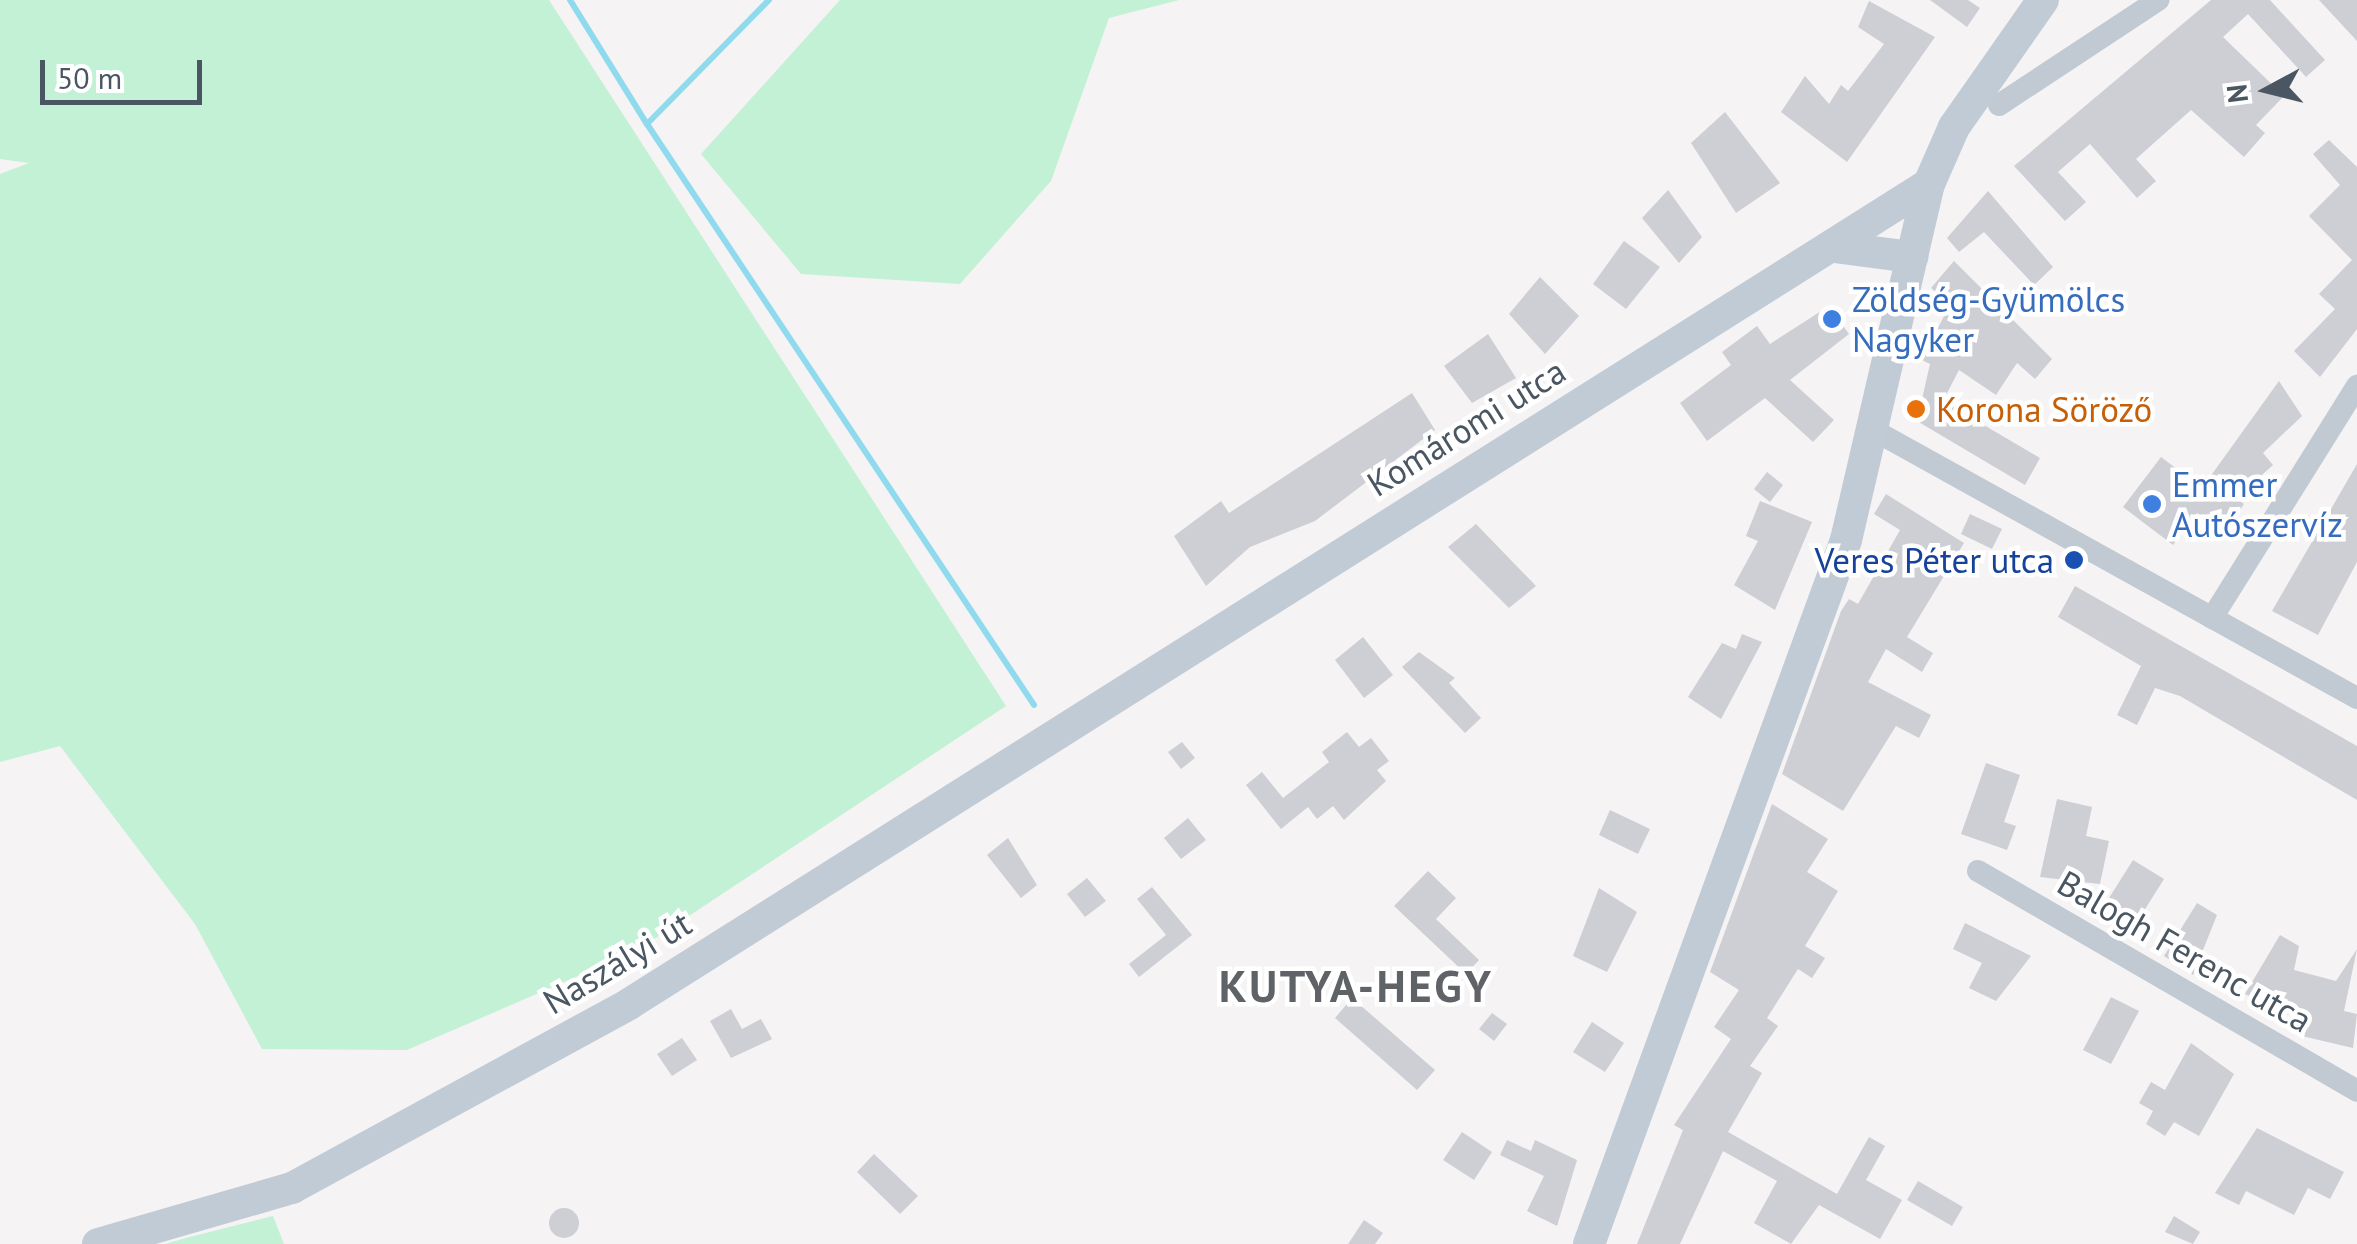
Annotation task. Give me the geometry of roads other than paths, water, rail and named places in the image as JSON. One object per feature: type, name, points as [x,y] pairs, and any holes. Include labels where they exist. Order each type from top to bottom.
[{"type":"main road","points":[[1590,1244],[1878,432],[1929,184],[1954,127],[2043,0]]},
{"type":"main road","name":"Komáromi utca","points":[[1142,678],[1929,184]]},
{"type":"main road","points":[[1834,247],[1912,257]]},
{"type":"main road","name":"Naszályi út","points":[[98,1244],[292,1188],[384,1145],[629,1004],[1142,678]]},
{"type":"street","points":[[1999,105],[2158,0]]},
{"type":"street","points":[[2212,618],[2357,386]]},
{"type":"street","points":[[1878,432],[2357,698]]},
{"type":"street","name":"Balogh Ferenc utca","points":[[1978,871],[2357,1091]]},
{"type":"waterway","points":[[570,0],[647,124],[769,0]]},
{"type":"waterway","points":[[647,124],[1034,705]]},
{"type":"place","name":"Zöldség-Gyümölcs Nagyker","points":[[1832,319]]},
{"type":"place","name":"Korona Söröző","points":[[1916,409]]},
{"type":"place","name":"Emmer Autószervíz","points":[[2152,504]]},
{"type":"place","name":"Veres Péter utca","points":[[2074,560]]},
{"type":"district","name":"KUTYA-HEGY","points":[[1356,986]]}]
